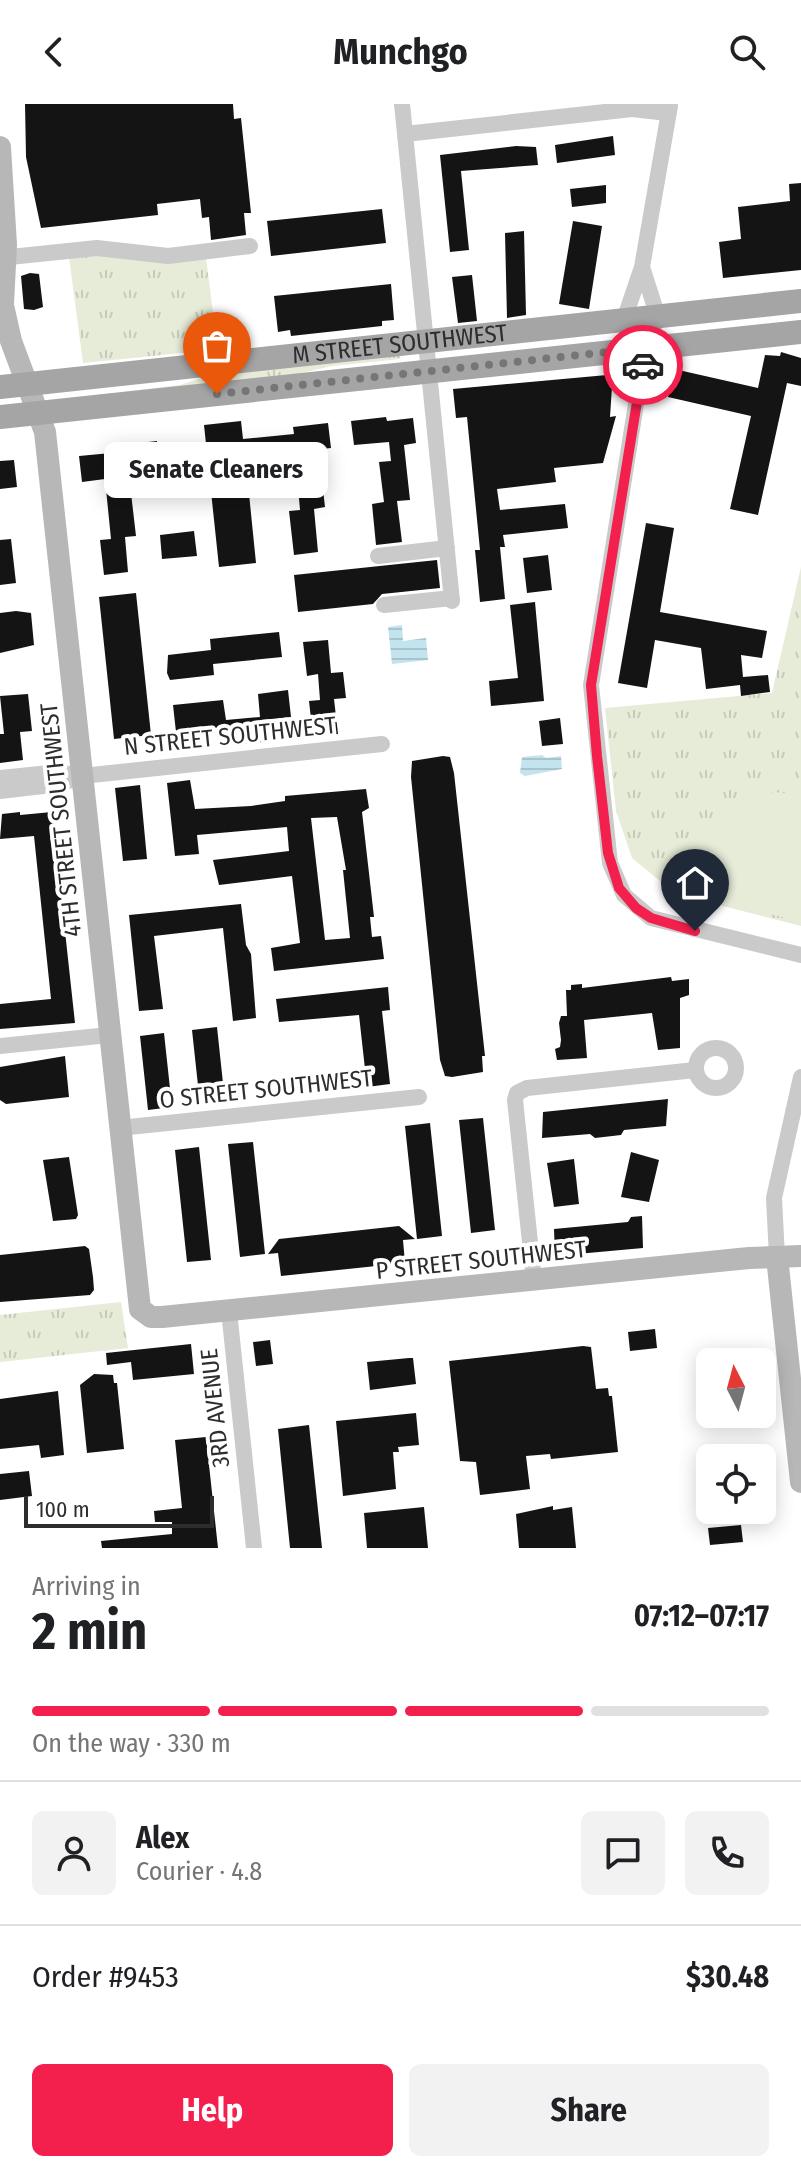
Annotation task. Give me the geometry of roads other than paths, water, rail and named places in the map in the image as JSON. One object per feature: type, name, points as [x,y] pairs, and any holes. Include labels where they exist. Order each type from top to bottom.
[{"type":"main road","name":"M STREET SOUTHWEST","points":[[0,387],[801,301]]},
{"type":"main road","name":"M STREET SOUTHWEST","points":[[0,417],[801,332]]},
{"type":"street","points":[[384,605],[452,600],[402,104]]},
{"type":"street","points":[[405,134],[632,109],[669,108],[642,267],[624,320]]},
{"type":"street","name":"4TH STREET SOUTHWEST","points":[[0,147],[1,298],[11,341],[40,412],[137,1303],[148,1315],[167,1317]]},
{"type":"street","points":[[3,258],[97,248],[168,256],[250,246]]},
{"type":"street","points":[[642,267],[658,317],[645,348],[591,685],[610,863],[624,895],[651,918],[801,955]]},
{"type":"street","points":[[378,556],[447,548]]},
{"type":"street","name":"N STREET SOUTHWEST","points":[[0,791],[60,784],[82,776],[382,744]]},
{"type":"street","name":"N STREET SOUTHWEST","points":[[0,778],[59,772],[82,776]]},
{"type":"street","points":[[0,1046],[109,1035]]},
{"type":"street","points":[[534,1280],[517,1093],[527,1088],[695,1070]]},
{"type":"street","points":[[801,1077],[774,1198],[777,1257],[801,1482]]},
{"type":"street","name":"O STREET SOUTHWEST","points":[[119,1128],[419,1097]]},
{"type":"street","name":"P STREET SOUTHWEST","points":[[167,1317],[801,1256]]},
{"type":"street","name":"3RD AVENUE","points":[[229,1311],[254,1548]]},
{"type":"water","points":[[402,625],[403,641],[426,638],[428,660],[392,664],[388,627]]},
{"type":"water","points":[[542,755],[546,758],[561,756],[562,769],[525,776],[520,773],[522,757]]},
{"type":"place","name":"Senate Cleaners","points":[[217,394]]}]
